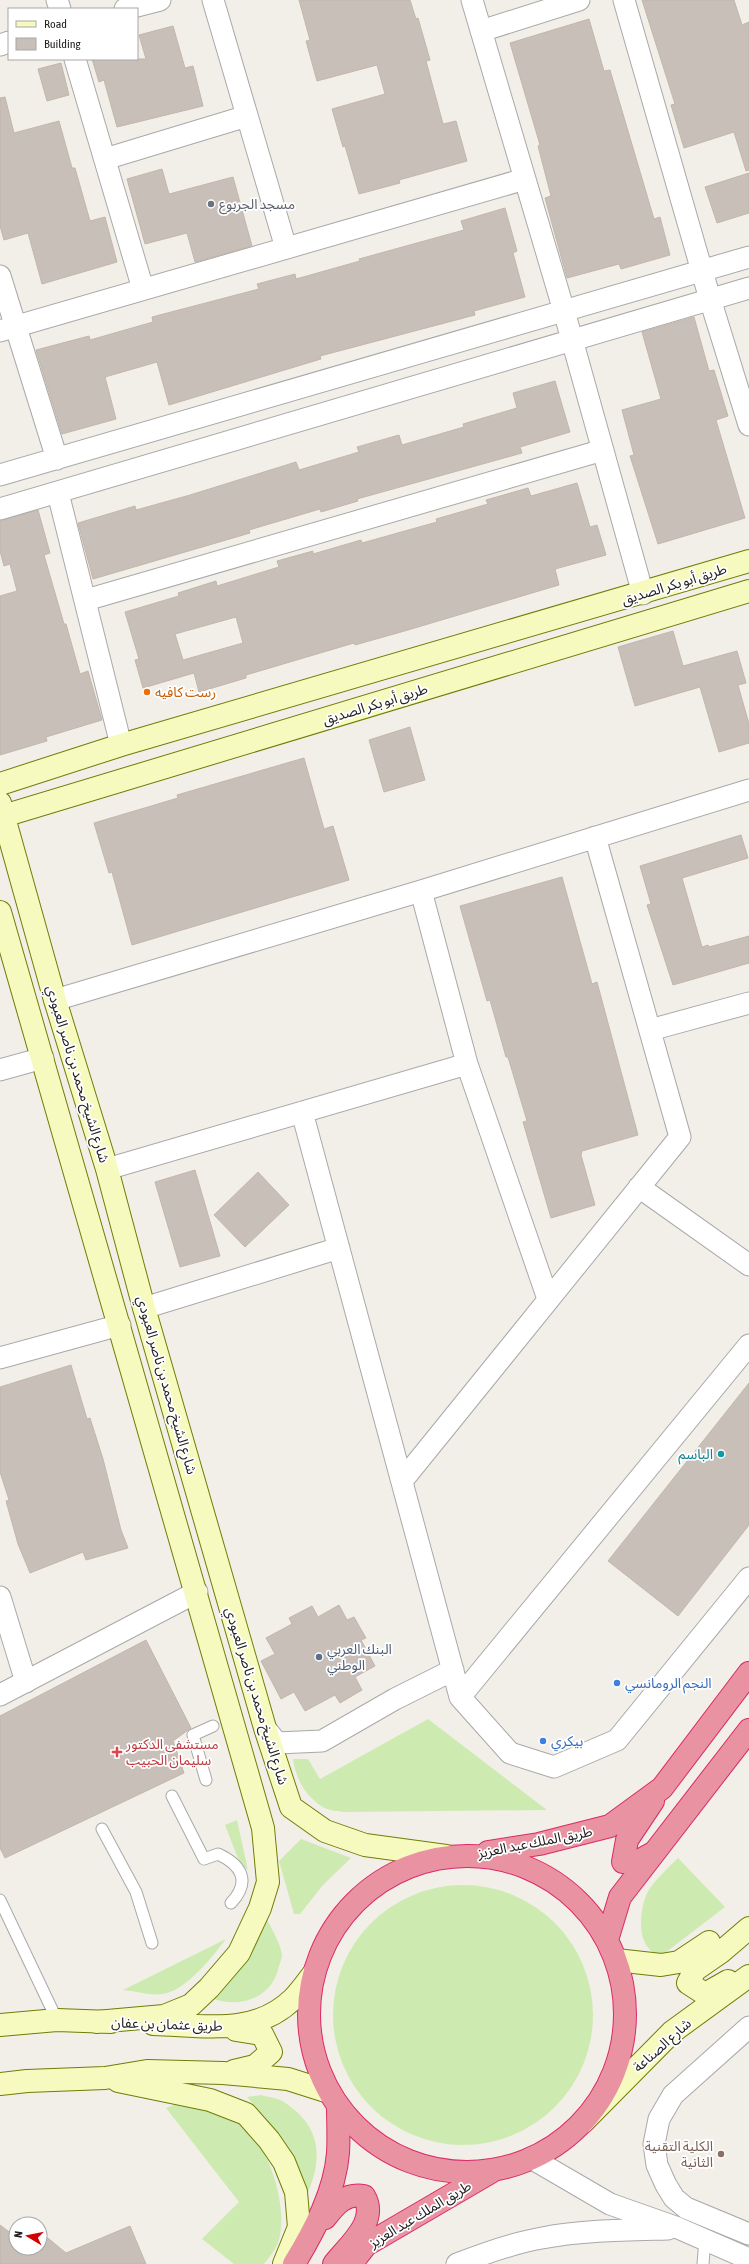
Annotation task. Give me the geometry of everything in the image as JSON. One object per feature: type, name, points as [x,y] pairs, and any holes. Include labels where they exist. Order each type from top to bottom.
[{"type":"highway","name":"طريق الملك عبد العزيز","points":[[467,1855],[539,1844],[610,1826],[662,1788],[749,1673]]},
{"type":"highway","points":[[607,1940],[620,1897],[749,1730]]},
{"type":"highway","points":[[654,1852],[635,1863],[623,1862],[627,1840],[662,1788]]},
{"type":"highway","points":[[467,1855],[510,1861],[549,1878],[582,1905],[607,1940],[616,1960],[625,2003],[622,2046],[607,2087],[583,2122],[553,2148],[518,2164],[493,2171],[449,2172],[406,2161],[368,2139],[333,2099],[314,2054],[309,2020],[314,1973],[332,1930],[362,1894],[401,1869],[446,1856],[467,1855]]},
{"type":"highway","points":[[310,2238],[330,2192],[336,2162],[333,2099]]},
{"type":"highway","name":"طريق الملك عبد العزيز","points":[[351,2264],[366,2245],[493,2171]]},
{"type":"highway","points":[[294,2264],[310,2238],[332,2209],[344,2197],[354,2194],[364,2196],[370,2205],[367,2222],[334,2264]]},
{"type":"street","points":[[130,8],[160,0]]},
{"type":"street","points":[[213,0],[286,248]]},
{"type":"street","points":[[472,0],[564,311],[643,594]]},
{"type":"street","points":[[481,31],[579,0]]},
{"type":"street","points":[[624,0],[710,299],[746,404],[749,425]]},
{"type":"street","points":[[75,60],[143,289]]},
{"type":"street","points":[[105,159],[247,116]]},
{"type":"street","points":[[8,329],[525,179]]},
{"type":"street","points":[[0,476],[749,257]]},
{"type":"street","points":[[0,276],[8,329],[57,459]]},
{"type":"street","points":[[0,509],[749,288]]},
{"type":"street","points":[[86,600],[602,450]]},
{"type":"street","points":[[58,493],[86,600],[121,745]]},
{"type":"street","name":"طريق أبو بكر الصديق","points":[[0,784],[121,745],[643,594],[749,561]]},
{"type":"street","name":"طريق أبو بكر الصديق","points":[[1,812],[749,591]]},
{"type":"street","points":[[55,1000],[421,891],[749,790]]},
{"type":"street","name":"شارع الشيخ محمد بن ناصر العبودي","points":[[1,812],[55,1000],[106,1169],[144,1308],[265,1728],[291,1807],[325,1831],[365,1845],[446,1856]]},
{"type":"street","points":[[402,1481],[680,1137],[595,837]]},
{"type":"street","points":[[421,891],[467,1064],[548,1299]]},
{"type":"street","name":"شارع الشيخ محمد بن ناصر العبودي","points":[[0,912],[197,1592],[263,1828],[268,1882],[260,1908],[239,1953],[209,1988],[191,2005],[164,2016],[96,2022]]},
{"type":"street","points":[[650,1030],[749,1003]]},
{"type":"street","points":[[0,1070],[43,1058]]},
{"type":"street","points":[[106,1169],[467,1064]]},
{"type":"street","points":[[302,1112],[460,1697],[510,1752],[554,1767],[616,1740],[749,1578]]},
{"type":"street","points":[[639,1187],[749,1265]]},
{"type":"street","points":[[144,1308],[339,1248]]},
{"type":"street","points":[[0,1358],[120,1325]]},
{"type":"street","points":[[460,1697],[749,1345]]},
{"type":"street","points":[[0,1695],[197,1592]]},
{"type":"street","points":[[0,1597],[26,1682]]},
{"type":"street","points":[[265,1728],[277,1743],[322,1741],[395,1699],[453,1670]]},
{"type":"street","points":[[616,1960],[662,1965],[679,1962],[749,1917]]},
{"type":"street","points":[[749,1928],[721,1952],[695,1970],[688,1984],[705,1994],[749,1968]]},
{"type":"street","name":"طريق عثمان بن عفان","points":[[0,2025],[57,2020],[223,2028],[259,2022],[292,2000],[314,1973]]},
{"type":"street","name":"شارع الصناعة","points":[[583,2122],[672,2032],[749,1976]]},
{"type":"street","points":[[749,2027],[673,2095],[659,2120],[654,2144],[657,2165],[674,2198],[686,2208],[749,2234]]},
{"type":"street","points":[[223,2028],[262,2034],[271,2052],[255,2066],[223,2073]]},
{"type":"street","points":[[0,2084],[105,2078],[147,2071],[223,2073],[288,2080],[333,2099]]},
{"type":"street","points":[[105,2078],[210,2100],[246,2114],[269,2140],[284,2162],[296,2192],[299,2227],[284,2264]]},
{"type":"street","points":[[531,2158],[610,2204],[678,2228],[749,2259]]},
{"type":"street","points":[[457,2264],[491,2251],[543,2238],[588,2232],[678,2228]]},
{"type":"lane","points":[[206,1780],[193,1735],[213,1726]]},
{"type":"lane","points":[[172,1796],[204,1859],[218,1854],[230,1859],[241,1873],[242,1884],[238,1896],[231,1903]]},
{"type":"lane","points":[[102,1829],[136,1892],[152,1943]]},
{"type":"lane","points":[[0,1900],[57,2020]]},
{"type":"lane","points":[[703,2264],[705,2240]]},
{"type":"green space","points":[[428,1719],[547,1810],[345,1812],[325,1808],[311,1798],[302,1786],[296,1773],[293,1759],[308,1759],[320,1779]]},
{"type":"green space","points":[[237,1820],[248,1870],[239,1861],[225,1825]]},
{"type":"green space","points":[[301,1839],[351,1858],[323,1885],[300,1914],[294,1914],[279,1861]]},
{"type":"green space","points":[[678,1858],[725,1907],[665,1953],[656,1953],[647,1947],[642,1931],[641,1922],[644,1903],[653,1884]]},
{"type":"green space","points":[[450,1885],[476,1885],[501,1890],[524,1900],[546,1914],[564,1932],[578,1954],[588,1977],[593,2002],[593,2028],[588,2053],[578,2076],[564,2098],[546,2116],[524,2130],[501,2140],[476,2145],[450,2145],[425,2140],[402,2130],[380,2116],[362,2098],[348,2076],[338,2053],[333,2028],[333,2002],[338,1977],[348,1954],[362,1932],[380,1914],[402,1900],[425,1890]]},
{"type":"green space","points":[[265,1915],[277,1939],[282,1955],[274,1980],[260,1995],[242,2002],[222,2001],[212,1998]]},
{"type":"green space","points":[[226,1939],[214,1955],[190,1980],[172,1991],[163,1994],[153,1994],[123,1990]]},
{"type":"green space","points":[[261,2095],[282,2101],[298,2113],[308,2125],[314,2137],[316,2164],[313,2178],[301,2207],[288,2156],[266,2118],[247,2097]]},
{"type":"green space","points":[[184,2101],[239,2119],[249,2129],[259,2143],[267,2159],[279,2194],[281,2229],[277,2246],[264,2264],[234,2264],[202,2239],[239,2202],[166,2108]]},
{"type":"building","points":[[299,0],[410,0],[416,19],[418,18],[430,60],[426,61],[443,124],[456,121],[467,161],[399,180],[400,183],[359,194],[332,109],[385,94],[377,65],[317,81],[306,41],[310,40]]},
{"type":"building","points":[[642,0],[734,0],[742,25],[749,22],[749,170],[746,171],[734,132],[684,148],[671,105],[675,104]]},
{"type":"building","points":[[589,19],[604,71],[610,70],[654,219],[660,217],[670,255],[621,269],[619,264],[567,278],[545,198],[551,196],[538,146],[540,145],[510,43]]},
{"type":"building","points":[[173,26],[185,68],[193,66],[203,106],[117,127],[104,80],[99,82],[92,60],[146,59],[139,35]]},
{"type":"building","points":[[61,63],[69,95],[47,101],[38,69]]},
{"type":"building","points":[[5,97],[14,133],[59,121],[72,168],[75,168],[90,221],[105,217],[117,262],[42,284],[28,233],[4,240],[0,226],[0,98]]},
{"type":"building","points":[[162,169],[169,194],[233,177],[252,246],[195,262],[187,233],[145,244],[127,179]]},
{"type":"building","points":[[749,173],[749,213],[717,223],[705,187]]},
{"type":"building","points":[[505,208],[517,251],[513,253],[525,297],[474,311],[475,315],[320,356],[321,359],[169,405],[157,362],[105,377],[116,419],[62,434],[36,350],[89,336],[90,340],[153,322],[152,317],[259,289],[257,284],[295,274],[296,279],[360,261],[359,259],[464,230],[461,221]]},
{"type":"building","points":[[694,317],[709,371],[714,370],[728,416],[716,420],[745,518],[658,544],[630,456],[634,455],[622,410],[661,399],[642,332]]},
{"type":"building","points":[[555,381],[570,432],[520,447],[522,453],[357,499],[358,501],[321,512],[320,509],[249,530],[250,533],[93,579],[78,523],[135,506],[136,510],[190,495],[296,462],[299,470],[359,452],[357,447],[399,435],[402,445],[464,427],[463,424],[517,408],[513,393]]},
{"type":"building","points":[[577,483],[590,527],[597,525],[606,555],[555,569],[559,585],[408,630],[355,645],[354,643],[246,675],[246,678],[199,692],[194,673],[143,688],[135,660],[139,659],[125,612],[179,596],[178,593],[216,581],[217,586],[279,567],[277,561],[313,551],[313,554],[361,540],[362,543],[437,522],[436,519],[488,504],[486,500],[528,488],[531,496]],"holes":[[[236,617],[243,643],[183,660],[175,634]]]},
{"type":"building","points":[[38,510],[50,553],[44,555],[64,624],[66,624],[80,674],[88,671],[102,720],[46,737],[47,741],[0,755],[0,596],[17,591],[10,564],[4,566],[0,551],[0,521]]},
{"type":"building","points":[[673,631],[683,666],[737,651],[746,683],[738,685],[749,724],[749,743],[719,752],[700,687],[635,706],[618,647]]},
{"type":"building","points":[[410,727],[425,780],[384,792],[369,740]]},
{"type":"building","points":[[304,758],[324,829],[333,826],[349,880],[132,945],[112,872],[109,873],[94,823],[178,798],[177,795]]},
{"type":"building","points":[[741,835],[748,858],[682,878],[702,947],[708,945],[709,947],[749,936],[749,963],[673,985],[647,905],[651,904],[640,866]]},
{"type":"building","points":[[562,877],[592,984],[597,982],[638,1135],[582,1151],[581,1155],[595,1205],[551,1218],[523,1122],[527,1121],[508,1057],[506,1057],[490,1000],[487,1001],[460,906]]},
{"type":"building","points":[[195,1170],[220,1256],[180,1267],[155,1182]]},
{"type":"building","points":[[258,1172],[289,1205],[245,1247],[214,1215]]},
{"type":"building","points":[[71,1365],[87,1419],[90,1418],[103,1459],[121,1530],[128,1548],[86,1560],[83,1552],[30,1573],[18,1544],[6,1501],[9,1500],[0,1472],[0,1387]]},
{"type":"building","name":"الباسم","points":[[749,1383],[749,1525],[678,1616],[608,1561]]},
{"type":"building","name":"البنك العربي الوطني","points":[[339,1605],[347,1620],[354,1617],[366,1638],[361,1640],[375,1666],[355,1677],[362,1690],[340,1703],[335,1695],[305,1711],[294,1692],[281,1699],[261,1661],[275,1654],[266,1638],[292,1624],[289,1618],[312,1606],[318,1617]]},
{"type":"building","name":"مستشفى الدكتور سليمان الحبيب","points":[[146,1640],[191,1728],[173,1741],[184,1773],[5,1858],[0,1848],[0,1716]]},
{"type":"building","points":[[0,2225],[8,2231],[8,2256],[48,2256],[48,2238],[66,2253],[130,2226],[146,2264],[0,2264]]},
{"type":"place","name":"مسجد الجربوع","points":[[211,204]]},
{"type":"place","name":"رست كافيه","points":[[147,692]]},
{"type":"place","name":"الباسم","points":[[721,1454]]},
{"type":"place","name":"البنك العربي الوطني","points":[[319,1657]]},
{"type":"place","name":"النجم الرومانسي","points":[[617,1683]]},
{"type":"place","name":"بيكري","points":[[543,1741]]},
{"type":"place","name":"مستشفى الدكتور سليمان الحبيب","points":[[117,1752]]},
{"type":"place","name":"الكلية التقنية الثانية","points":[[721,2154]]}]
